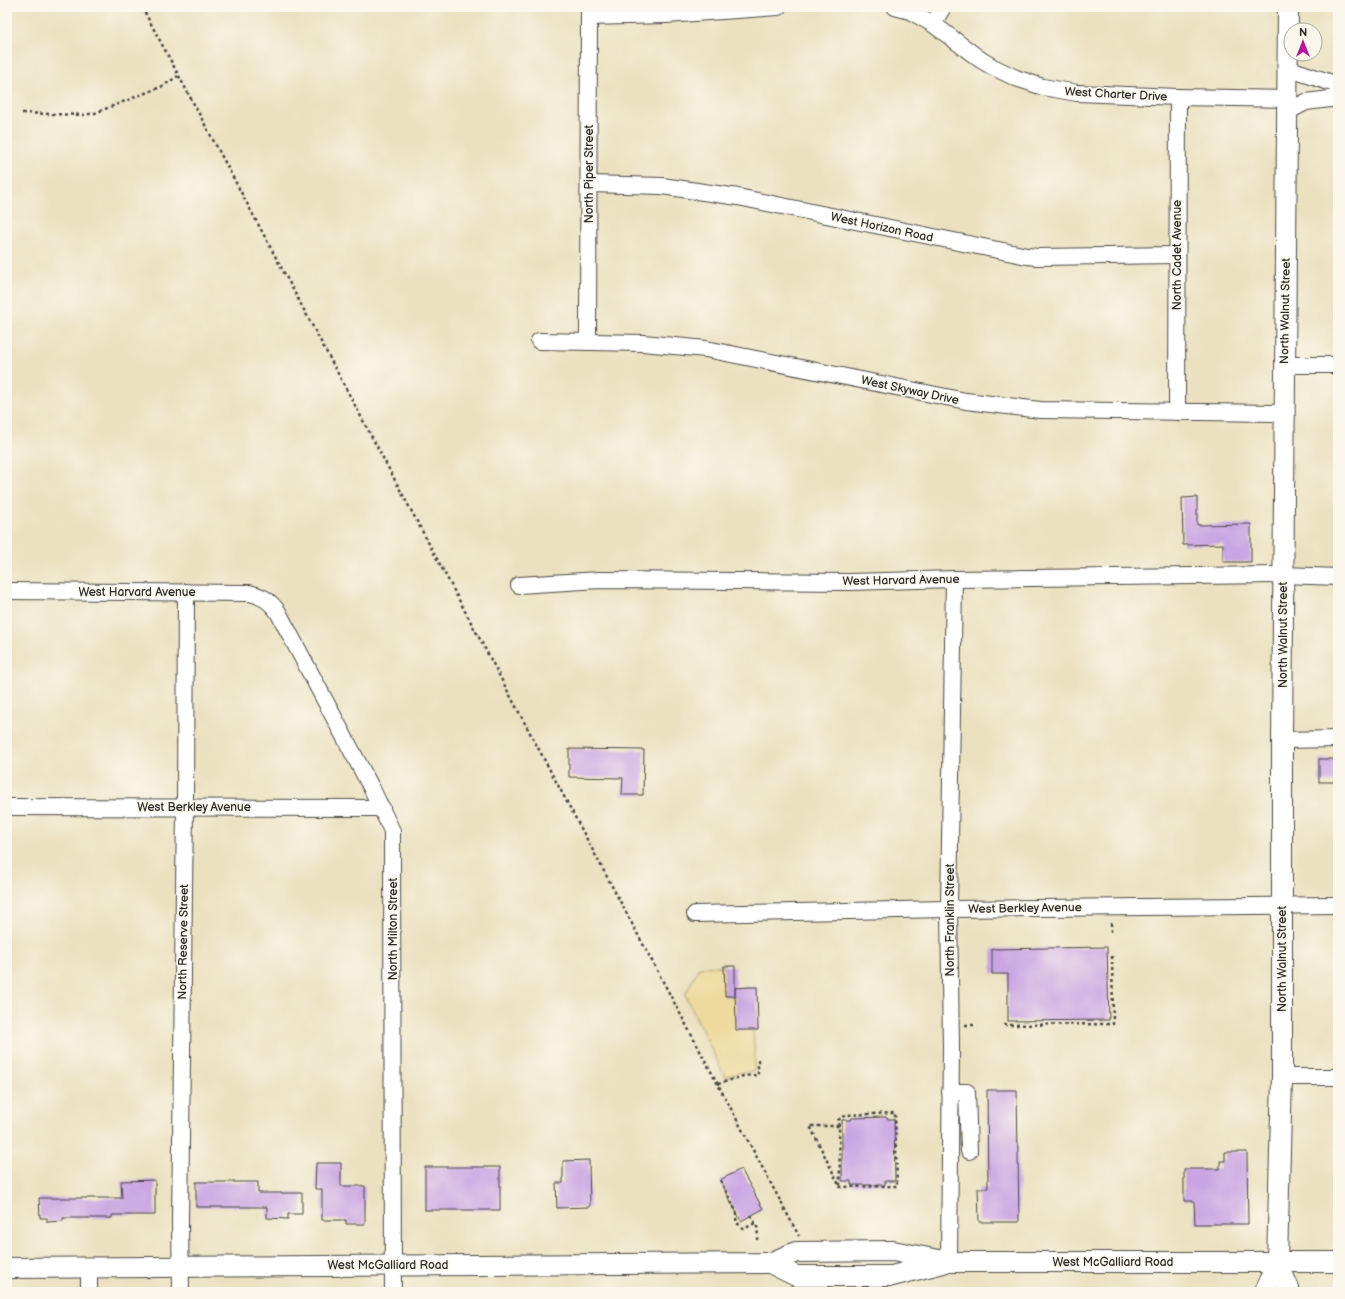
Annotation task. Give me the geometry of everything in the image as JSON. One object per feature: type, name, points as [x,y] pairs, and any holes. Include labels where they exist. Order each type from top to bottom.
[{"type":"main road","name":"North Walnut Street","points":[[1266,1292],[1266,1288],[1277,1262],[1282,1077],[1284,365],[1288,7]]},
{"type":"main road","name":"West McGalliard Road","points":[[7,1268],[770,1263],[796,1276],[892,1276],[949,1262],[1338,1262]]},
{"type":"main road","name":"North Walnut Street","points":[[1277,1262],[1289,1288],[1288,1292]]},
{"type":"street","points":[[589,12],[666,15],[778,7]]},
{"type":"street","name":"West Charter Drive","points":[[895,7],[910,11],[933,24],[981,60],[1016,78],[1043,87],[1077,93],[1178,97],[1287,105]]},
{"type":"street","points":[[933,24],[943,7]]},
{"type":"street","name":"North Piper Street","points":[[588,342],[589,12]]},
{"type":"street","points":[[1287,68],[1338,85]]},
{"type":"street","name":"North Cadet Avenue","points":[[1177,412],[1176,255],[1178,97]]},
{"type":"street","points":[[1287,105],[1338,98]]},
{"type":"street","name":"West Horizon Road","points":[[588,184],[662,186],[730,196],[1038,258],[1176,255]]},
{"type":"street","name":"West Skyway Drive","points":[[539,341],[643,343],[706,348],[973,402],[1040,410],[1284,413]]},
{"type":"street","points":[[1284,365],[1338,365]]},
{"type":"street","name":"West Harvard Avenue","points":[[519,585],[599,580],[850,582],[954,579],[1338,576]]},
{"type":"street","name":"North Franklin Street","points":[[949,1262],[949,909],[954,579]]},
{"type":"street","name":"West Harvard Avenue","points":[[7,591],[249,593],[259,595],[266,599]]},
{"type":"street","name":"North Reserve Street","points":[[181,1292],[180,1223],[186,592]]},
{"type":"street","name":"North Milton Street","points":[[266,599],[273,604],[278,612],[382,808],[392,831],[393,1292]]},
{"type":"street","points":[[1282,740],[1338,739]]},
{"type":"street","name":"West Berkley Avenue","points":[[7,807],[382,808]]},
{"type":"street","name":"West Berkley Avenue","points":[[696,914],[949,909],[1338,905]]},
{"type":"street","points":[[1282,1077],[1338,1077]]},
{"type":"street","points":[[950,1092],[967,1092],[969,1151]]},
{"type":"street","points":[[89,1267],[89,1292]]},
{"type":"path","points":[[142,7],[800,1236]]},
{"type":"path","points":[[22,113],[83,115],[95,113],[163,86],[178,76]]},
{"type":"path","points":[[1111,922],[1111,934]]},
{"type":"path","points":[[1004,1025],[1113,1024],[1112,953]]},
{"type":"path","points":[[962,1025],[975,1025]]},
{"type":"path","points":[[718,1084],[743,1076],[758,1075],[758,1060],[755,1059]]},
{"type":"path","points":[[895,1113],[897,1186],[840,1188],[838,1120],[847,1115],[895,1113]]},
{"type":"path","points":[[839,1126],[810,1126],[840,1188]]},
{"type":"path","points":[[720,1180],[737,1213],[736,1222],[744,1229],[755,1223]]},
{"type":"path","points":[[751,1215],[758,1229],[757,1240]]},
{"type":"path","points":[[520,1287],[520,1292]]},
{"type":"sand","points":[[724,966],[725,996],[735,996],[753,1030],[755,1059],[754,1071],[738,1073],[725,1077],[685,995],[699,967]]},
{"type":"building","points":[[1197,497],[1197,525],[1251,524],[1251,562],[1223,562],[1223,544],[1183,545],[1182,498]]},
{"type":"building","points":[[569,749],[644,750],[643,795],[622,795],[623,778],[569,777]]},
{"type":"building","points":[[1319,759],[1338,759],[1338,782],[1319,782]]},
{"type":"building","points":[[1107,947],[1109,1020],[1008,1021],[1008,974],[992,974],[992,949]]},
{"type":"building","points":[[724,966],[735,966],[735,996],[725,996]]},
{"type":"building","points":[[757,987],[758,1030],[736,1030],[735,988]]},
{"type":"building","points":[[987,1090],[1017,1090],[1019,1222],[979,1222],[978,1188],[988,1188]]},
{"type":"building","points":[[886,1117],[888,1119],[894,1119],[895,1181],[885,1181],[885,1185],[851,1185],[851,1181],[842,1181],[842,1120],[851,1120],[852,1118]]},
{"type":"building","points":[[1225,1152],[1247,1152],[1248,1224],[1195,1224],[1194,1201],[1184,1201],[1184,1169],[1220,1169],[1220,1161],[1225,1161]]},
{"type":"building","points":[[589,1160],[590,1207],[557,1208],[556,1183],[563,1183],[563,1161]]},
{"type":"building","points":[[316,1163],[341,1163],[341,1186],[365,1186],[365,1224],[346,1224],[346,1220],[322,1220],[322,1189],[315,1189]]},
{"type":"building","points":[[425,1167],[500,1167],[500,1210],[425,1210]]},
{"type":"building","points":[[741,1169],[763,1209],[741,1221],[720,1180]]},
{"type":"building","points":[[155,1180],[155,1215],[112,1215],[112,1218],[63,1218],[63,1221],[47,1222],[47,1218],[40,1218],[39,1198],[122,1198],[121,1181]]},
{"type":"building","points":[[196,1182],[258,1182],[258,1193],[302,1193],[302,1214],[288,1214],[288,1219],[267,1218],[267,1207],[196,1207]]}]
